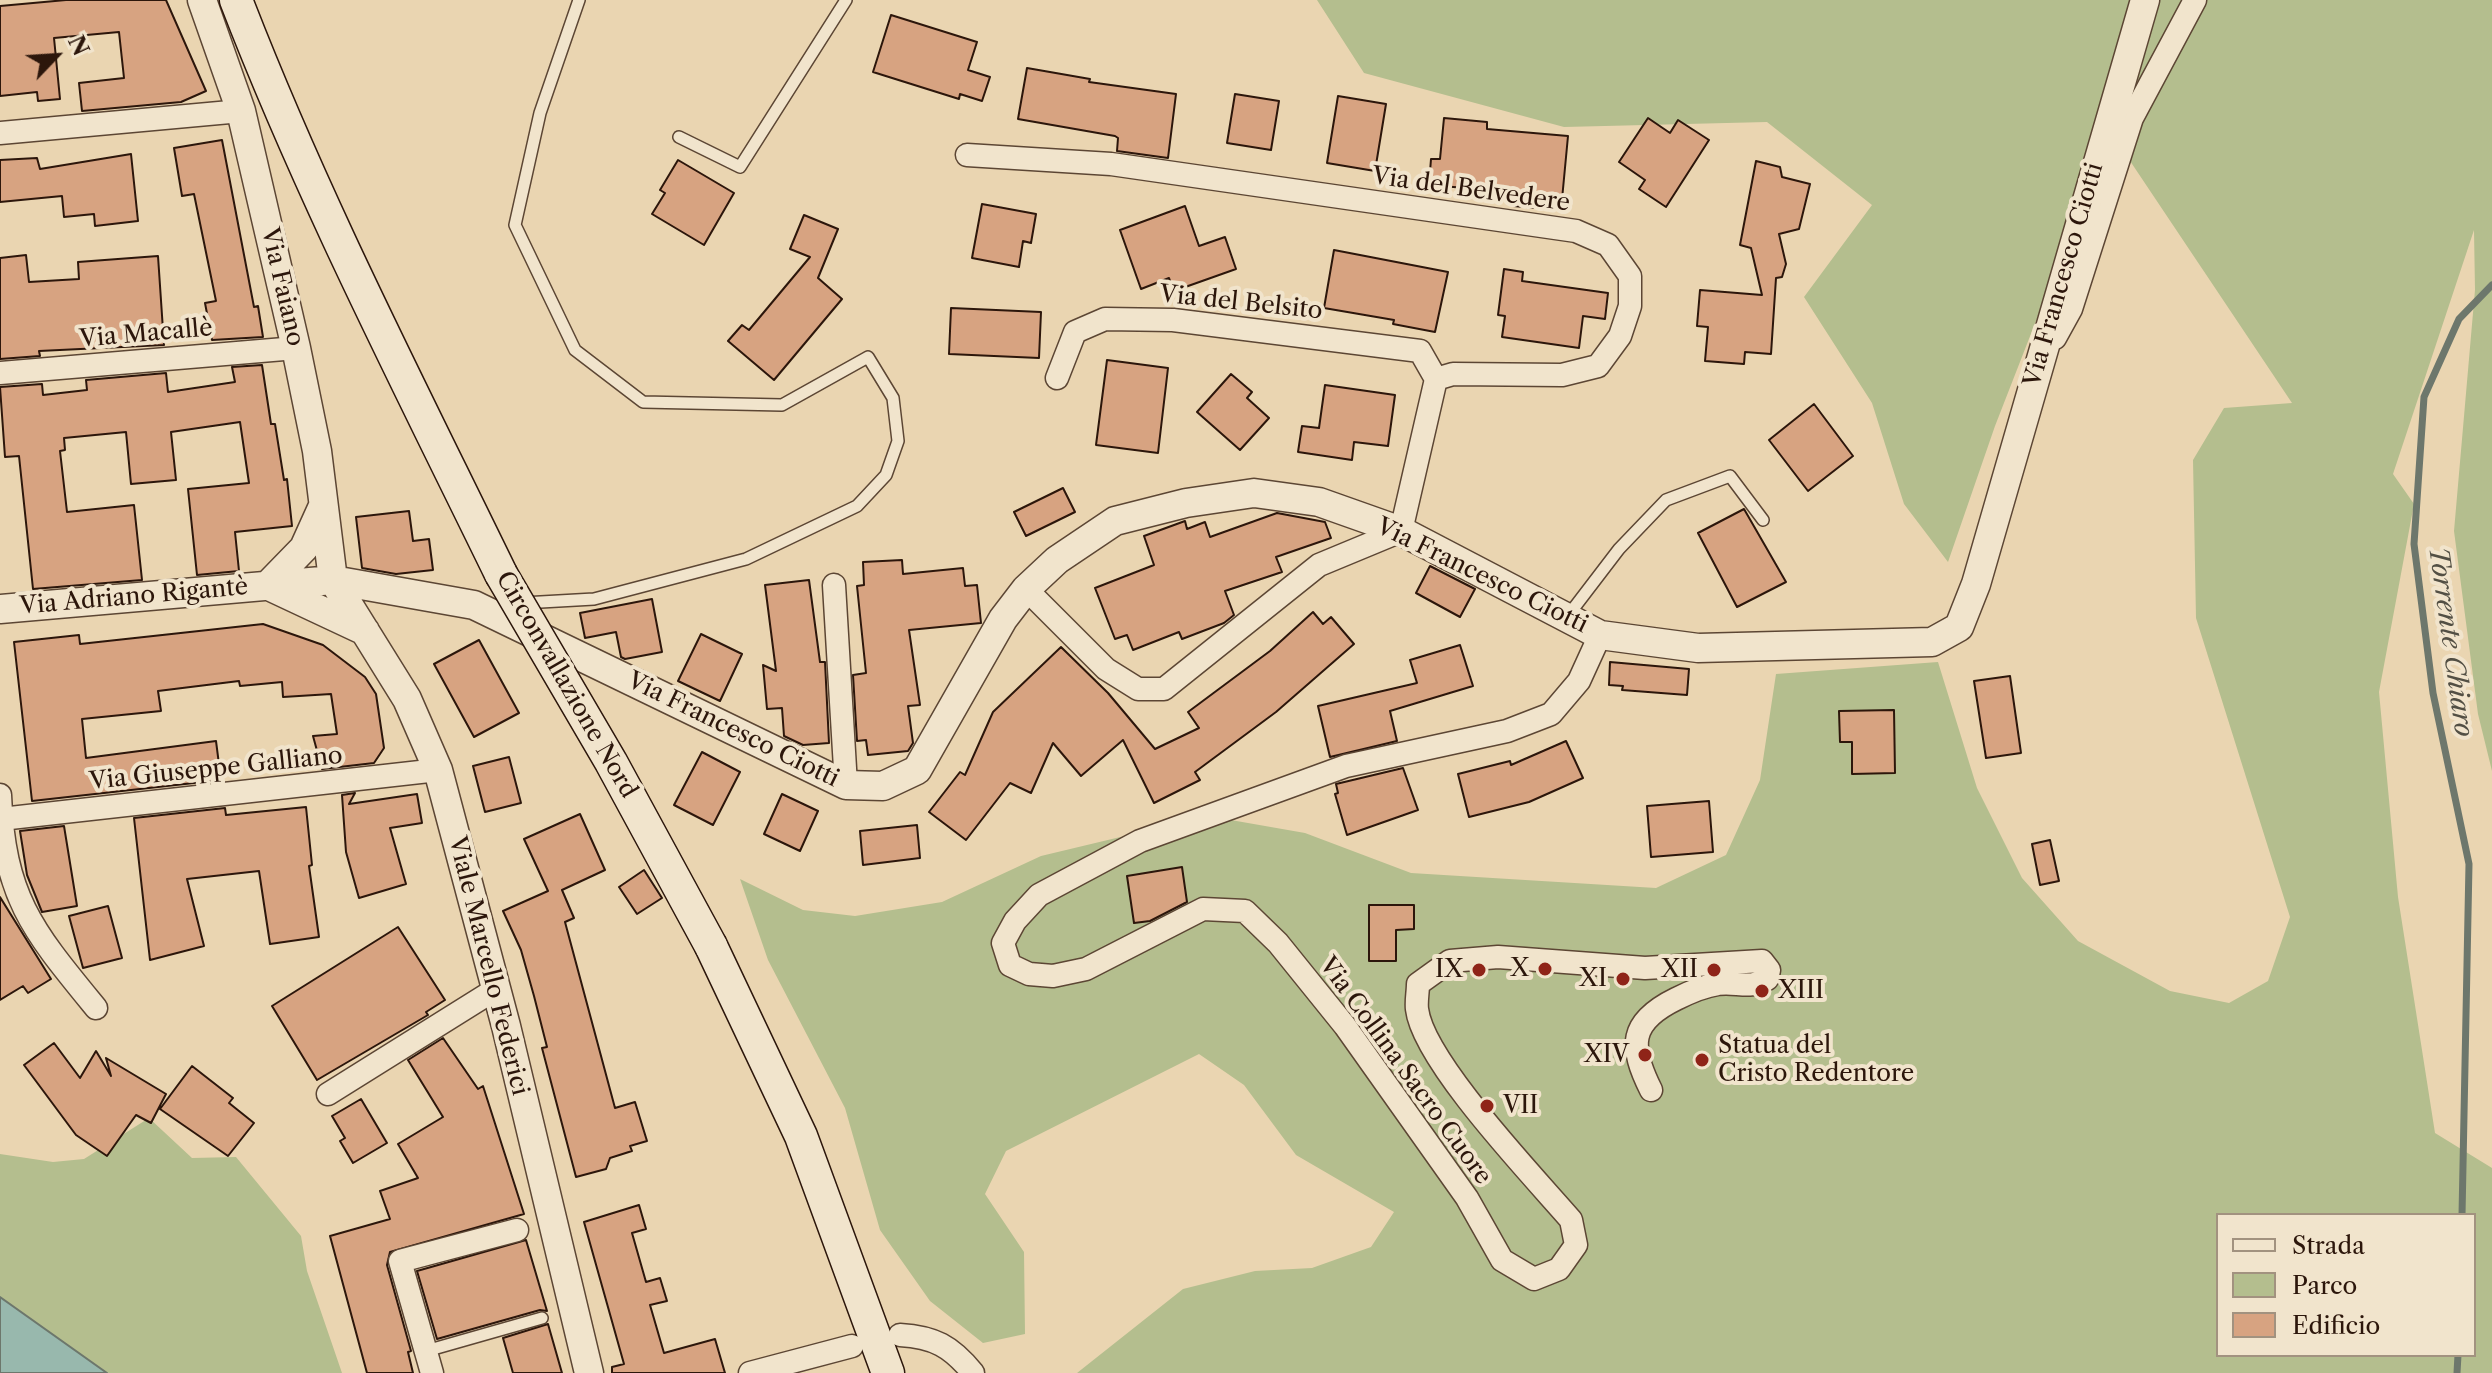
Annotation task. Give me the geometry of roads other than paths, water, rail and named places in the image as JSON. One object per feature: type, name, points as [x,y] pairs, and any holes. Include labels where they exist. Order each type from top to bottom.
[{"type":"main road","name":"Circonvallazione Nord","points":[[236,0],[272,93],[356,278],[501,574],[611,762],[756,1036],[807,1149],[888,1373]]},
{"type":"street","name":"Via Faiano","points":[[202,0],[241,111],[296,348],[317,451],[333,580]]},
{"type":"street","name":"Via Francesco Ciotti","points":[[333,580],[474,605],[846,785],[883,786],[917,770],[952,713],[983,650],[1026,589],[1057,560],[1115,521],[1186,503],[1254,493],[1319,502],[1401,531],[1600,635],[1698,648],[1932,642],[1959,627],[1994,528],[2035,374],[2145,0]]},
{"type":"street","points":[[2035,374],[2071,309],[2132,118],[2195,0]]},
{"type":"street","points":[[0,133],[241,111]]},
{"type":"street","name":"Via del Belvedere","points":[[967,155],[1111,164],[1576,231],[1608,245],[1630,276],[1630,306],[1620,336],[1598,366],[1562,375],[1453,374],[1436,379]]},
{"type":"street","name":"Via del Belsito","points":[[1057,378],[1075,332],[1105,319],[1173,320],[1420,351],[1436,379]]},
{"type":"street","name":"Via Macallè","points":[[0,373],[296,348]]},
{"type":"street","points":[[1026,589],[1106,669],[1138,689],[1164,689],[1319,565],[1401,531],[1436,379]]},
{"type":"street","name":"Via Adriano Rigantè","points":[[268,585],[304,548],[323,506]]},
{"type":"street","name":"Via Adriano Rigantè","points":[[0,609],[333,580]]},
{"type":"street","name":"Viale Marcello Federici","points":[[333,580],[407,699],[438,770],[496,989],[589,1373]]},
{"type":"street","name":"Via Adriano Rigantè","points":[[268,585],[365,631]]},
{"type":"street","points":[[834,585],[846,785]]},
{"type":"street","name":"Via Collina Sacro Cuore","points":[[1600,635],[1579,681],[1551,714],[1507,731],[1346,766],[1140,841],[1039,895],[1015,921],[1003,943],[1010,965],[1029,974],[1053,976],[1086,969],[1203,909],[1245,911],[1278,943],[1345,1026],[1467,1198],[1502,1260],[1534,1279],[1559,1269],[1576,1245],[1571,1220],[1455,1082],[1422,1024],[1417,1010],[1418,984],[1450,961],[1498,957],[1645,968],[1762,961],[1769,970],[1767,979],[1757,985],[1722,983],[1704,987],[1650,1012],[1640,1028],[1636,1043],[1640,1068],[1651,1090]]},
{"type":"street","name":"Via Giuseppe Galliano","points":[[1,819],[438,770]]},
{"type":"street","points":[[0,795],[11,880],[36,935],[96,1008]]},
{"type":"street","points":[[328,1094],[496,989]]},
{"type":"street","points":[[432,1373],[400,1261],[517,1230]]},
{"type":"street","points":[[900,1335],[930,1337],[956,1352],[973,1373]]},
{"type":"street","points":[[750,1373],[852,1346]]},
{"type":"lane","points":[[474,605],[594,599],[746,559],[857,506],[886,475],[898,441],[893,398],[868,357],[782,405],[643,402],[575,350],[515,225],[540,113],[579,0]]},
{"type":"lane","points":[[679,137],[740,167],[846,0]]},
{"type":"lane","points":[[1566,617],[1619,549],[1666,500],[1730,476],[1763,520]]},
{"type":"lane","points":[[426,1351],[542,1318]]},
{"type":"water","points":[[0,1297],[107,1373],[0,1373]]},
{"type":"waterway","name":"Torrente Chiaro","points":[[2462,1213],[2469,864],[2433,693],[2414,544],[2424,397],[2459,319],[2492,285]]},
{"type":"waterway","name":"Torrente Chiaro","points":[[2457,1373],[2458,1357]]},
{"type":"place","name":"X","points":[[1545,969]]},
{"type":"place","name":"IX","points":[[1479,970]]},
{"type":"place","name":"XII","points":[[1714,970]]},
{"type":"place","name":"XI","points":[[1623,979]]},
{"type":"place","name":"XIII","points":[[1762,991]]},
{"type":"place","name":"XIV","points":[[1645,1055]]},
{"type":"place","name":"Statua del Cristo Redentore","points":[[1702,1060]]},
{"type":"place","name":"VII","points":[[1487,1106]]}]
